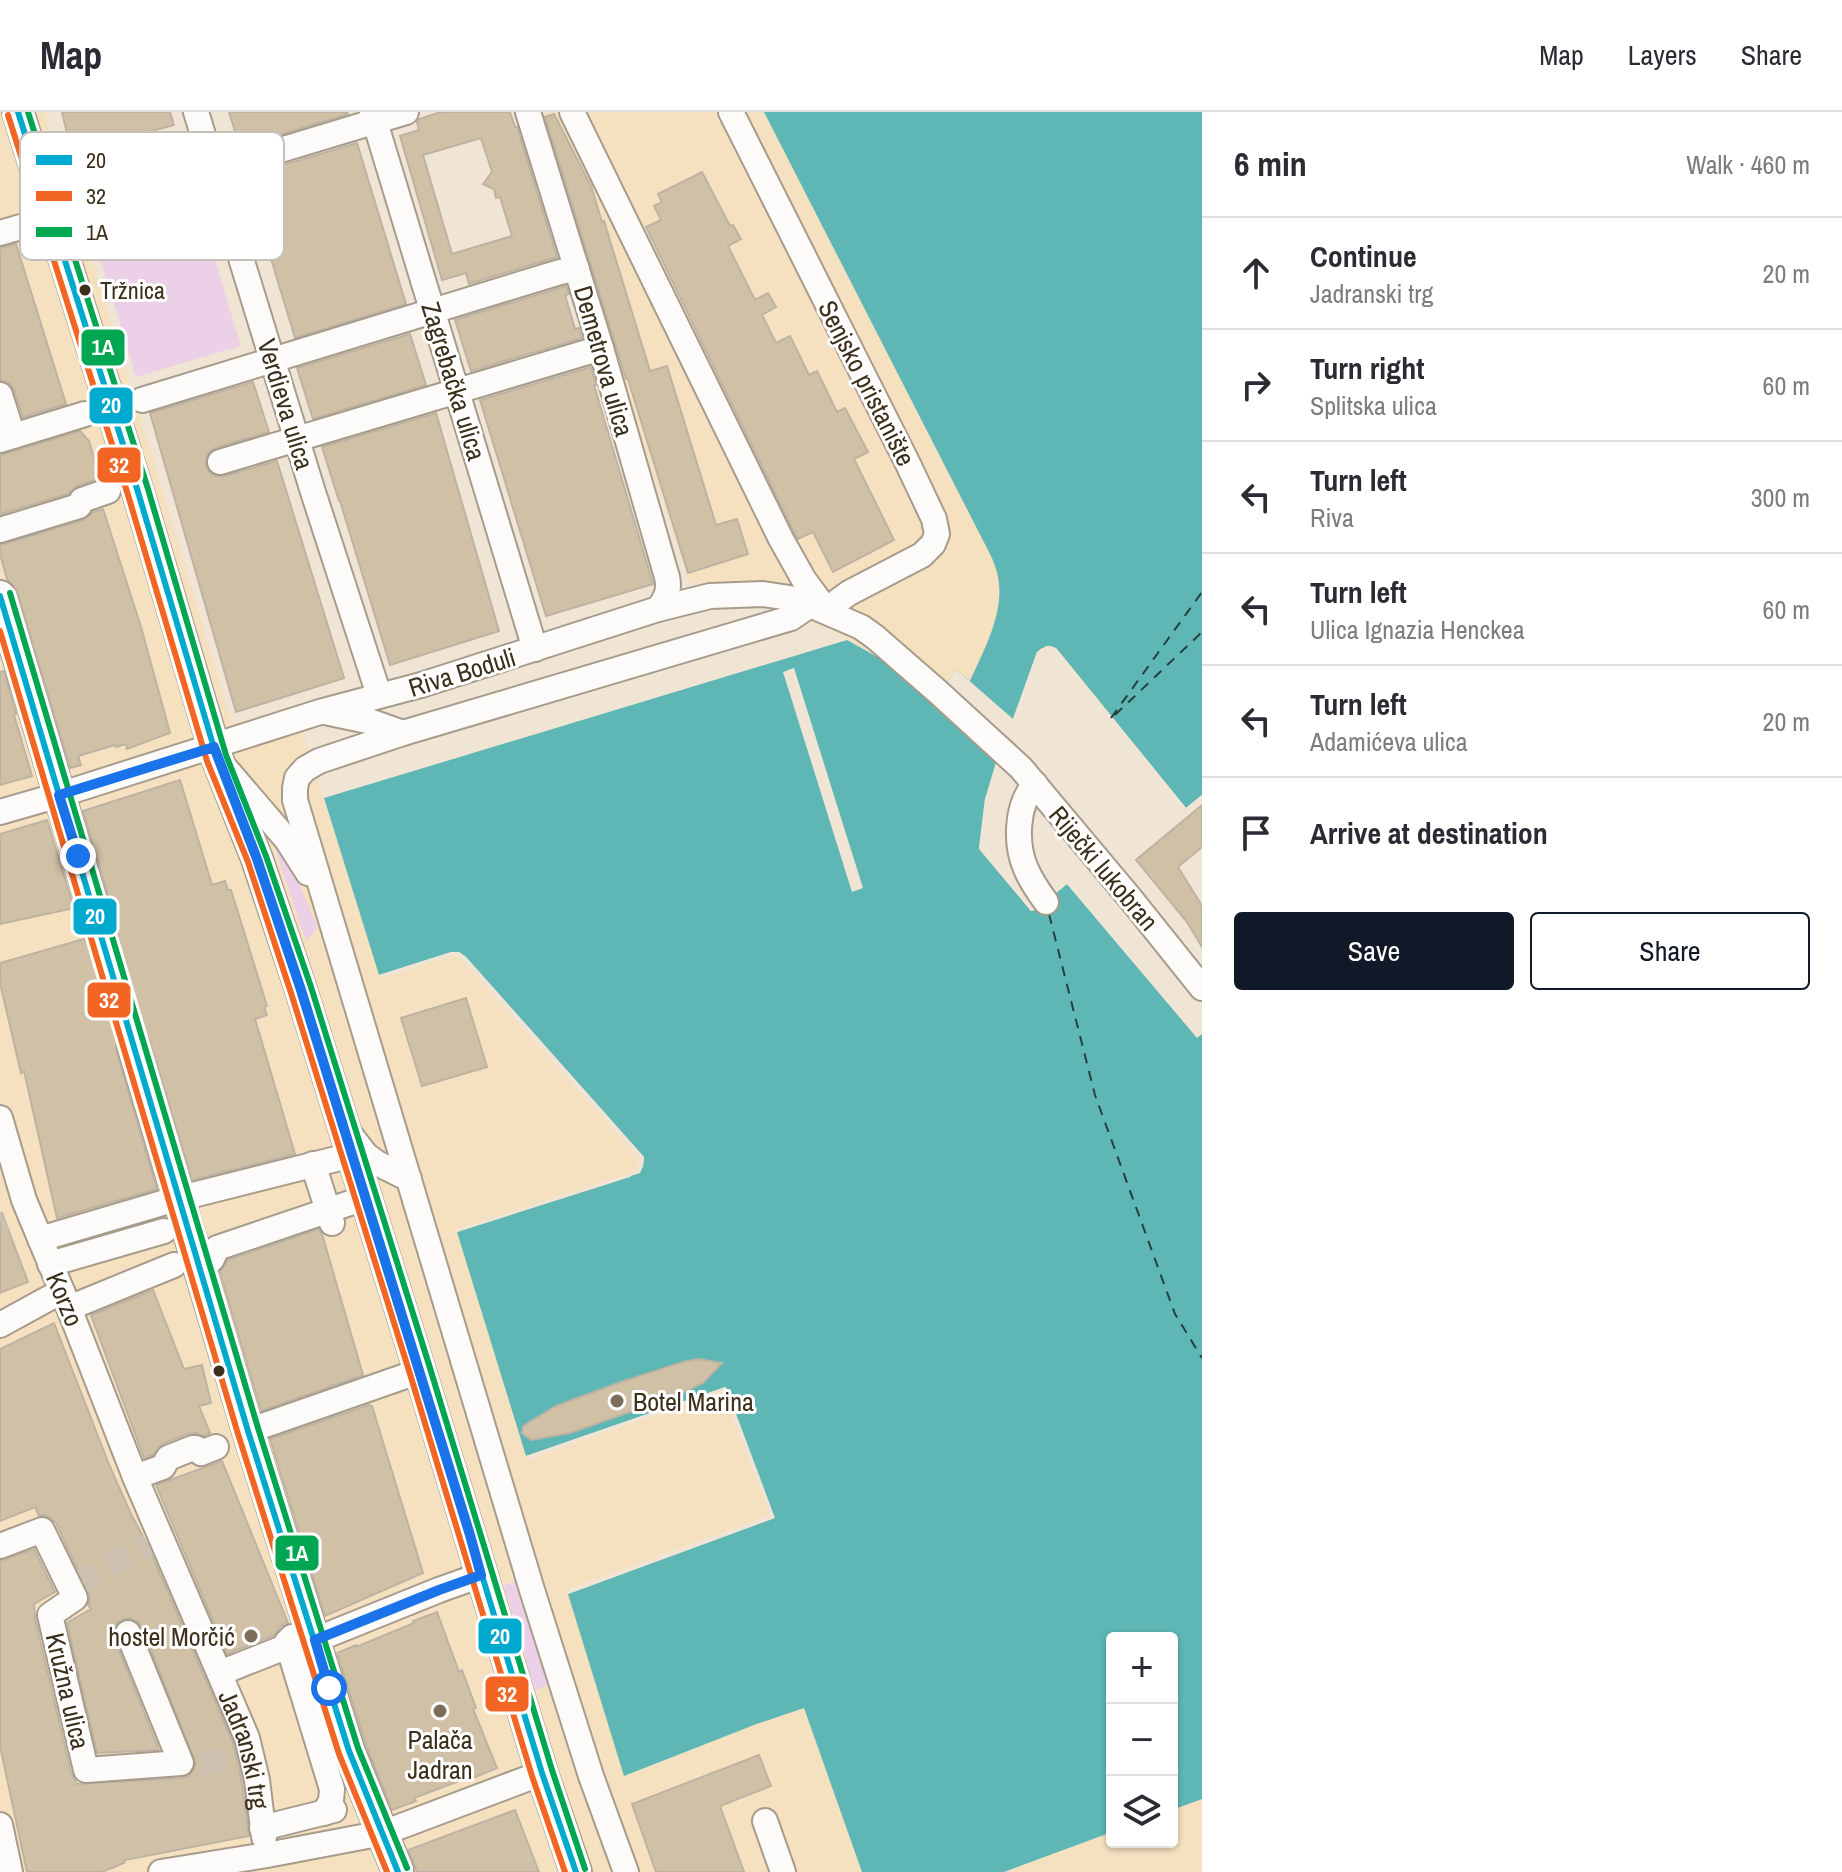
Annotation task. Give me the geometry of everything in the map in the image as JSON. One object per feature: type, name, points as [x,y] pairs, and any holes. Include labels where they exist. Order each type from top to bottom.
[{"type":"main road","points":[[18,112],[24,132]]},
{"type":"main road","points":[[65,260],[143,507],[215,752],[262,873],[348,1131],[481,1575],[576,1872]]},
{"type":"main road","points":[[0,596],[44,799],[101,934]]},
{"type":"main road","points":[[133,1046],[248,1431],[299,1641],[349,1751],[398,1872]]},
{"type":"street","name":"Verdieva ulica","points":[[196,112],[202,132]]},
{"type":"street","points":[[284,147],[374,117],[406,112]]},
{"type":"street","name":"Demetrova ulica","points":[[528,112],[667,577]]},
{"type":"street","points":[[572,112],[792,558],[822,609],[403,733],[319,761],[297,778],[295,800],[498,1482],[591,1776],[626,1872]]},
{"type":"street","name":"Senjsko pristanište","points":[[731,112],[908,464],[934,519],[937,534],[933,544],[922,555],[822,609]]},
{"type":"street","name":"Zagrebačka ulica","points":[[374,117],[535,649]]},
{"type":"street","points":[[0,233],[20,227]]},
{"type":"street","name":"Verdieva ulica","points":[[242,260],[379,695]]},
{"type":"street","points":[[142,400],[577,269]]},
{"type":"street","points":[[220,462],[601,348]]},
{"type":"street","points":[[0,395],[7,438],[85,414]]},
{"type":"street","points":[[0,530],[79,506],[82,500],[108,491]]},
{"type":"street","points":[[763,594],[785,577],[792,558]]},
{"type":"street","points":[[658,609],[667,595],[667,577]]},
{"type":"street","name":"Riva Boduli","points":[[667,577],[679,586],[710,596]]},
{"type":"street","name":"Riva Boduli","points":[[0,812],[215,752],[323,711],[421,685],[658,609],[710,596],[763,594],[790,598],[822,609],[875,637],[938,692]]},
{"type":"street","name":"Riječki lukobran","points":[[938,692],[1035,784],[1202,988]]},
{"type":"street","points":[[323,711],[403,733]]},
{"type":"street","points":[[215,752],[287,840],[328,910]]},
{"type":"street","points":[[1035,784],[1023,802],[1019,825],[1020,847],[1026,870],[1046,902]]},
{"type":"street","name":"Korzo","points":[[0,1118],[24,1200],[50,1264],[150,1472],[154,1541],[217,1666]]},
{"type":"street","points":[[348,1131],[366,1155],[377,1163],[406,1169]]},
{"type":"street","points":[[0,1325],[66,1299],[185,1269],[212,1259],[217,1248],[337,1212],[323,1160],[170,1199],[40,1239]]},
{"type":"street","points":[[170,1199],[164,1231],[185,1269]]},
{"type":"street","points":[[50,1264],[164,1231]]},
{"type":"street","points":[[248,1431],[420,1371]]},
{"type":"street","points":[[150,1472],[168,1458],[193,1448],[209,1450]]},
{"type":"street","name":"Kružna ulica","points":[[0,1546],[42,1530],[74,1586],[75,1598],[50,1615],[86,1770],[191,1764],[128,1633]]},
{"type":"street","points":[[299,1641],[481,1575]]},
{"type":"street","name":"Jadranski trg","points":[[299,1641],[332,1789],[329,1812],[262,1834],[257,1780],[247,1738],[217,1666],[299,1641]]},
{"type":"street","points":[[288,1862],[338,1819],[344,1804],[349,1751]]},
{"type":"street","points":[[161,1872],[288,1862],[383,1833],[542,1773]]},
{"type":"street","points":[[765,1821],[783,1872]]},
{"type":"street","points":[[0,1825],[10,1872]]},
{"type":"shaded area","points":[[0,112],[45,112],[51,132],[20,132],[20,260],[91,260],[232,723],[296,710],[379,974],[459,952],[644,1157],[640,1173],[458,1233],[525,1455],[726,1387],[775,1518],[624,1776],[804,1708],[862,1872],[0,1872]]},
{"type":"shaded area","points":[[534,112],[764,112],[992,558],[999,578],[999,599],[985,649],[970,681],[956,670],[929,701],[881,659],[832,629],[765,606],[756,586],[690,583]]},
{"type":"shaded area","points":[[101,260],[215,260],[241,346],[136,377]]},
{"type":"shaded area","points":[[272,840],[290,863],[318,928],[306,941]]},
{"type":"shaded area","points":[[519,1580],[550,1685],[535,1690],[504,1585]]},
{"type":"shaded area","points":[[1202,1799],[1202,1872],[1004,1872],[1106,1834],[1106,1848],[1178,1848],[1178,1808]]},
{"type":"water","points":[[764,112],[1202,112],[1202,795],[1186,808],[1056,648],[1042,648],[1037,652],[1013,719],[1009,742],[985,799],[979,848],[1031,911],[1067,884],[1197,1037],[1202,1034],[1202,1799],[1178,1808],[1178,1632],[1106,1632],[1106,1834],[1004,1872],[862,1872],[804,1708],[624,1776],[568,1594],[774,1518],[725,1387],[526,1456],[457,1232],[630,1177],[643,1166],[644,1157],[459,952],[379,975],[324,798],[847,640],[881,659],[929,701],[957,670],[970,681],[987,644],[999,604],[998,577],[992,558]]},
{"type":"pier","points":[[1046,646],[1056,648],[1186,808],[1202,795],[1202,800],[1188,812],[1184,811],[1053,651],[1047,650],[1041,655],[1018,718],[1026,729],[1000,764],[989,800],[983,847],[1032,906],[1065,880],[1070,881],[1198,1032],[1202,1030],[1197,1038],[1067,884],[1031,911],[979,849],[985,799],[996,762],[929,701],[957,670],[1013,719],[1037,652]]},
{"type":"pier","points":[[794,668],[863,888],[852,892],[783,672]]},
{"type":"pier","points":[[452,952],[466,957],[644,1157],[640,1173],[457,1232],[456,1229],[628,1174],[637,1170],[639,1159],[458,956],[380,979],[379,975]]},
{"type":"pier","points":[[726,1387],[775,1518],[568,1594],[566,1590],[770,1515],[723,1392],[527,1460],[526,1456]]},
{"type":"building","points":[[62,112],[170,112],[174,125],[148,132],[67,132]]},
{"type":"building","points":[[229,112],[348,114],[284,134],[235,132]]},
{"type":"building","points":[[441,112],[510,112],[557,257],[469,284],[466,273],[442,280],[400,136],[419,130],[419,119]],"holes":[[[481,138],[492,172],[483,184],[494,189],[496,198],[500,197],[512,236],[452,254],[423,155]]]},
{"type":"building","points":[[554,114],[591,186],[650,371],[667,366],[716,525],[737,519],[748,554],[688,573],[545,117]]},
{"type":"building","points":[[357,143],[406,304],[295,338],[271,260],[284,260],[284,165]]},
{"type":"building","points":[[702,172],[730,226],[733,225],[741,239],[728,246],[755,300],[768,293],[776,307],[762,315],[776,343],[790,336],[809,375],[817,371],[837,412],[845,408],[868,452],[854,459],[894,540],[833,572],[813,532],[798,539],[794,532],[646,227],[661,220],[654,206],[662,202],[658,194]]},
{"type":"building","points":[[16,244],[66,404],[23,417],[14,390],[9,383],[0,380],[0,248]]},
{"type":"building","points":[[566,286],[569,294],[565,295],[575,329],[579,328],[582,338],[471,371],[455,320]]},
{"type":"building","points":[[410,334],[426,385],[313,419],[297,368]]},
{"type":"building","points":[[591,367],[653,584],[546,616],[480,400]]},
{"type":"building","points":[[253,382],[269,432],[215,448],[206,458],[206,466],[210,473],[224,476],[277,461],[344,678],[236,712],[150,413]]},
{"type":"building","points":[[436,413],[499,631],[390,665],[322,447]]},
{"type":"building","points":[[80,431],[89,441],[100,478],[77,486],[68,494],[0,514],[0,455]]},
{"type":"building","points":[[103,509],[141,627],[170,733],[127,749],[126,744],[115,745],[78,756],[81,765],[70,768],[17,591],[7,579],[0,545],[83,520]]},
{"type":"building","points":[[4,671],[32,776],[0,785],[0,672]]},
{"type":"building","points":[[180,780],[212,885],[225,881],[228,890],[231,890],[267,1006],[264,1007],[267,1015],[255,1019],[295,1154],[192,1180],[150,1041],[145,1032],[129,1029],[119,1034],[116,1050],[157,1189],[57,1218],[24,1071],[21,1073],[0,983],[0,963],[84,939],[96,951],[113,947],[118,939],[118,929],[83,811]]},
{"type":"building","points":[[1202,805],[1202,847],[1178,867],[1202,906],[1202,947],[1187,922],[1136,860]]},
{"type":"building","points":[[47,820],[74,908],[0,924],[0,834]]},
{"type":"building","points":[[466,998],[487,1067],[422,1086],[401,1018]]},
{"type":"building","points":[[0,1214],[28,1282],[0,1293]]},
{"type":"building","points":[[319,1229],[363,1375],[261,1411],[220,1273],[228,1260]]},
{"type":"building","points":[[153,1290],[184,1369],[202,1365],[211,1403],[199,1406],[210,1433],[203,1436],[187,1434],[162,1444],[153,1455],[144,1458],[91,1315]]},
{"type":"building","points":[[54,1323],[110,1467],[148,1546],[233,1743],[249,1836],[125,1860],[102,1872],[27,1872],[0,1746],[0,1561],[34,1549],[55,1592],[34,1604],[35,1618],[71,1773],[77,1784],[182,1778],[193,1771],[196,1764],[142,1627],[129,1618],[117,1623],[113,1630],[114,1638],[159,1750],[97,1753],[67,1623],[91,1609],[88,1591],[51,1518],[39,1516],[35,1507],[0,1521],[0,1349]]},
{"type":"building","name":"Botel Marina","points":[[698,1359],[722,1363],[703,1383],[678,1395],[570,1433],[531,1440],[522,1433],[526,1424],[556,1406]]},
{"type":"building","points":[[372,1406],[423,1573],[325,1616],[270,1439]]},
{"type":"building","points":[[222,1461],[288,1623],[274,1635],[227,1654],[156,1485]]},
{"type":"building","name":"Palača Jadran","points":[[437,1612],[459,1672],[462,1670],[476,1708],[473,1709],[497,1768],[414,1798],[416,1801],[392,1810],[366,1745],[337,1653]]},
{"type":"building","points":[[759,1755],[771,1786],[720,1806],[744,1872],[656,1872],[632,1804]]},
{"type":"building","points":[[515,1810],[539,1872],[417,1872],[408,1850]]},
{"type":"ferry route","points":[[1111,718],[1202,592]]},
{"type":"ferry route","points":[[1115,715],[1202,632]]},
{"type":"ferry route","points":[[1049,914],[1095,1095],[1175,1314],[1202,1358]]},
{"type":"tunnel","points":[[101,934],[133,1046]]},
{"type":"tunnel","points":[[0,1221],[4,1219]]},
{"type":"tunnel","points":[[77,1584],[147,1544]]},
{"type":"tunnel","points":[[201,1764],[242,1757]]},
{"type":"transit line","name":"20","points":[[18,112],[24,132]]},
{"type":"transit line","name":"1A","points":[[28,112],[34,132]]},
{"type":"transit line","name":"32","points":[[8,115],[20,153]]},
{"type":"transit line","name":"32","points":[[54,260],[207,761],[248,862],[291,993],[532,1776],[565,1872]]},
{"type":"transit line","name":"20","points":[[65,260],[217,758],[257,859],[301,990],[542,1773],[576,1872]]},
{"type":"transit line","name":"1A","points":[[75,260],[148,489],[226,755],[266,856],[311,987],[585,1869]]},
{"type":"transit line","name":"1A","points":[[10,593],[258,1428],[358,1748],[407,1868]]},
{"type":"transit line","name":"20","points":[[0,596],[248,1431],[349,1751],[398,1872]]},
{"type":"transit line","name":"32","points":[[0,631],[238,1434],[339,1754],[387,1872]]},
{"type":"place","name":"Tržnica","points":[[85,290]]},
{"type":"place","name":"Botel Marina","points":[[617,1401]]},
{"type":"place","name":"hostel Morčić","points":[[251,1636]]},
{"type":"place","name":"Palača Jadran","points":[[440,1711]]},
{"type":"route","points":[[78,856],[59,795],[214,747],[257,859],[301,990],[470,1535],[481,1575],[315,1640],[329,1688]]}]
